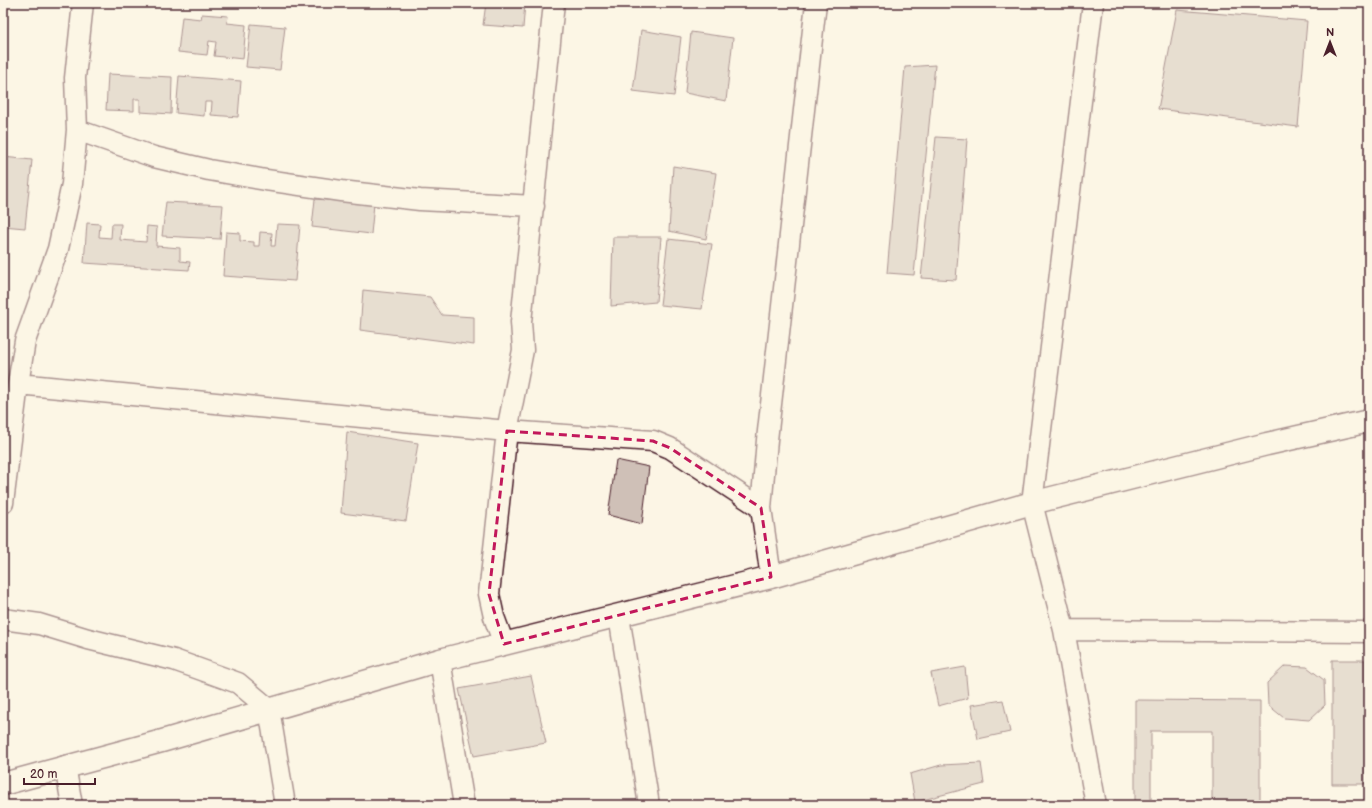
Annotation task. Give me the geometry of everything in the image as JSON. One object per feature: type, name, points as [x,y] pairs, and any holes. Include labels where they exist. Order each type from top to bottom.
[{"type":"street","points":[[3,504],[25,341],[58,249],[72,184],[77,130],[75,78],[82,3]]},
{"type":"street","points":[[504,644],[494,616],[489,594],[507,431],[523,350],[521,322],[554,3]]},
{"type":"street","points":[[771,577],[762,508],[767,440],[816,3]]},
{"type":"street","points":[[1093,3],[1032,503],[1064,630],[1096,805]]},
{"type":"street","points":[[77,130],[154,157],[209,170],[266,180],[341,191],[420,200],[534,206]]},
{"type":"street","points":[[18,384],[507,431],[653,441],[670,448],[762,508]]},
{"type":"street","points":[[3,784],[162,741],[440,660],[771,577],[1032,503],[1267,444],[1369,421]]},
{"type":"street","points":[[619,616],[649,805]]},
{"type":"street","points":[[3,619],[39,624],[88,639],[174,660],[238,683],[269,709],[285,805]]},
{"type":"street","points":[[1064,630],[1369,632]]},
{"type":"street","points":[[440,660],[464,805]]},
{"type":"street","points":[[65,766],[72,805]]},
{"type":"highlighted area","points":[[507,431],[653,441],[670,448],[761,508],[771,577],[504,644],[489,594]]},
{"type":"building","points":[[298,3],[324,3],[323,6]]},
{"type":"building","points":[[486,3],[525,3],[523,28],[483,25]]},
{"type":"building","points":[[1177,10],[1307,21],[1298,127],[1158,109]]},
{"type":"building","points":[[202,14],[228,16],[227,23],[246,25],[243,59],[214,56],[216,42],[209,41],[207,55],[178,52],[182,17],[201,19]]},
{"type":"building","points":[[251,24],[285,27],[280,70],[246,67]]},
{"type":"building","points":[[641,30],[681,37],[674,96],[633,91]]},
{"type":"building","points":[[691,32],[733,38],[726,101],[685,93]]},
{"type":"building","points":[[935,65],[914,275],[887,273],[905,67]]},
{"type":"building","points":[[108,74],[172,77],[171,114],[140,112],[140,99],[134,99],[134,111],[106,110]]},
{"type":"building","points":[[179,76],[241,81],[238,117],[211,115],[212,102],[205,102],[204,116],[176,113]]},
{"type":"building","points":[[936,137],[967,139],[956,280],[921,278]]},
{"type":"building","points":[[3,157],[32,160],[25,228],[3,226]]},
{"type":"building","points":[[673,166],[716,173],[706,239],[669,231]]},
{"type":"building","points":[[315,199],[374,204],[371,234],[312,227]]},
{"type":"building","points":[[166,202],[223,205],[220,239],[162,236]]},
{"type":"building","points":[[87,223],[100,224],[99,237],[111,238],[112,224],[121,224],[120,240],[146,242],[147,226],[157,227],[156,246],[180,248],[180,261],[190,262],[189,270],[84,263]]},
{"type":"building","points":[[277,224],[300,225],[295,281],[223,276],[226,232],[240,233],[240,241],[254,242],[254,246],[259,246],[260,232],[272,233],[271,246],[275,246]]},
{"type":"building","points":[[613,237],[661,237],[656,302],[611,306]]},
{"type":"building","points":[[668,239],[712,244],[702,309],[660,305]]},
{"type":"building","points":[[363,290],[430,297],[442,315],[474,317],[474,345],[360,330]]},
{"type":"building","points":[[347,432],[418,443],[406,521],[341,513]]},
{"type":"building","points":[[616,460],[649,467],[642,524],[608,515]]},
{"type":"building","points":[[1332,660],[1365,660],[1365,784],[1332,784]]},
{"type":"building","points":[[1285,666],[1307,667],[1324,680],[1325,705],[1309,720],[1284,718],[1268,705],[1267,683]]},
{"type":"building","points":[[965,667],[968,698],[938,706],[931,673]]},
{"type":"building","points":[[531,676],[546,743],[474,756],[459,689]]},
{"type":"building","points":[[1003,700],[1010,732],[978,739],[971,705]]},
{"type":"building","points":[[1135,700],[1260,701],[1260,805],[1212,805],[1212,731],[1151,731],[1151,805],[1135,805]]},
{"type":"building","points":[[981,763],[984,784],[915,802],[910,774],[941,765]]}]
